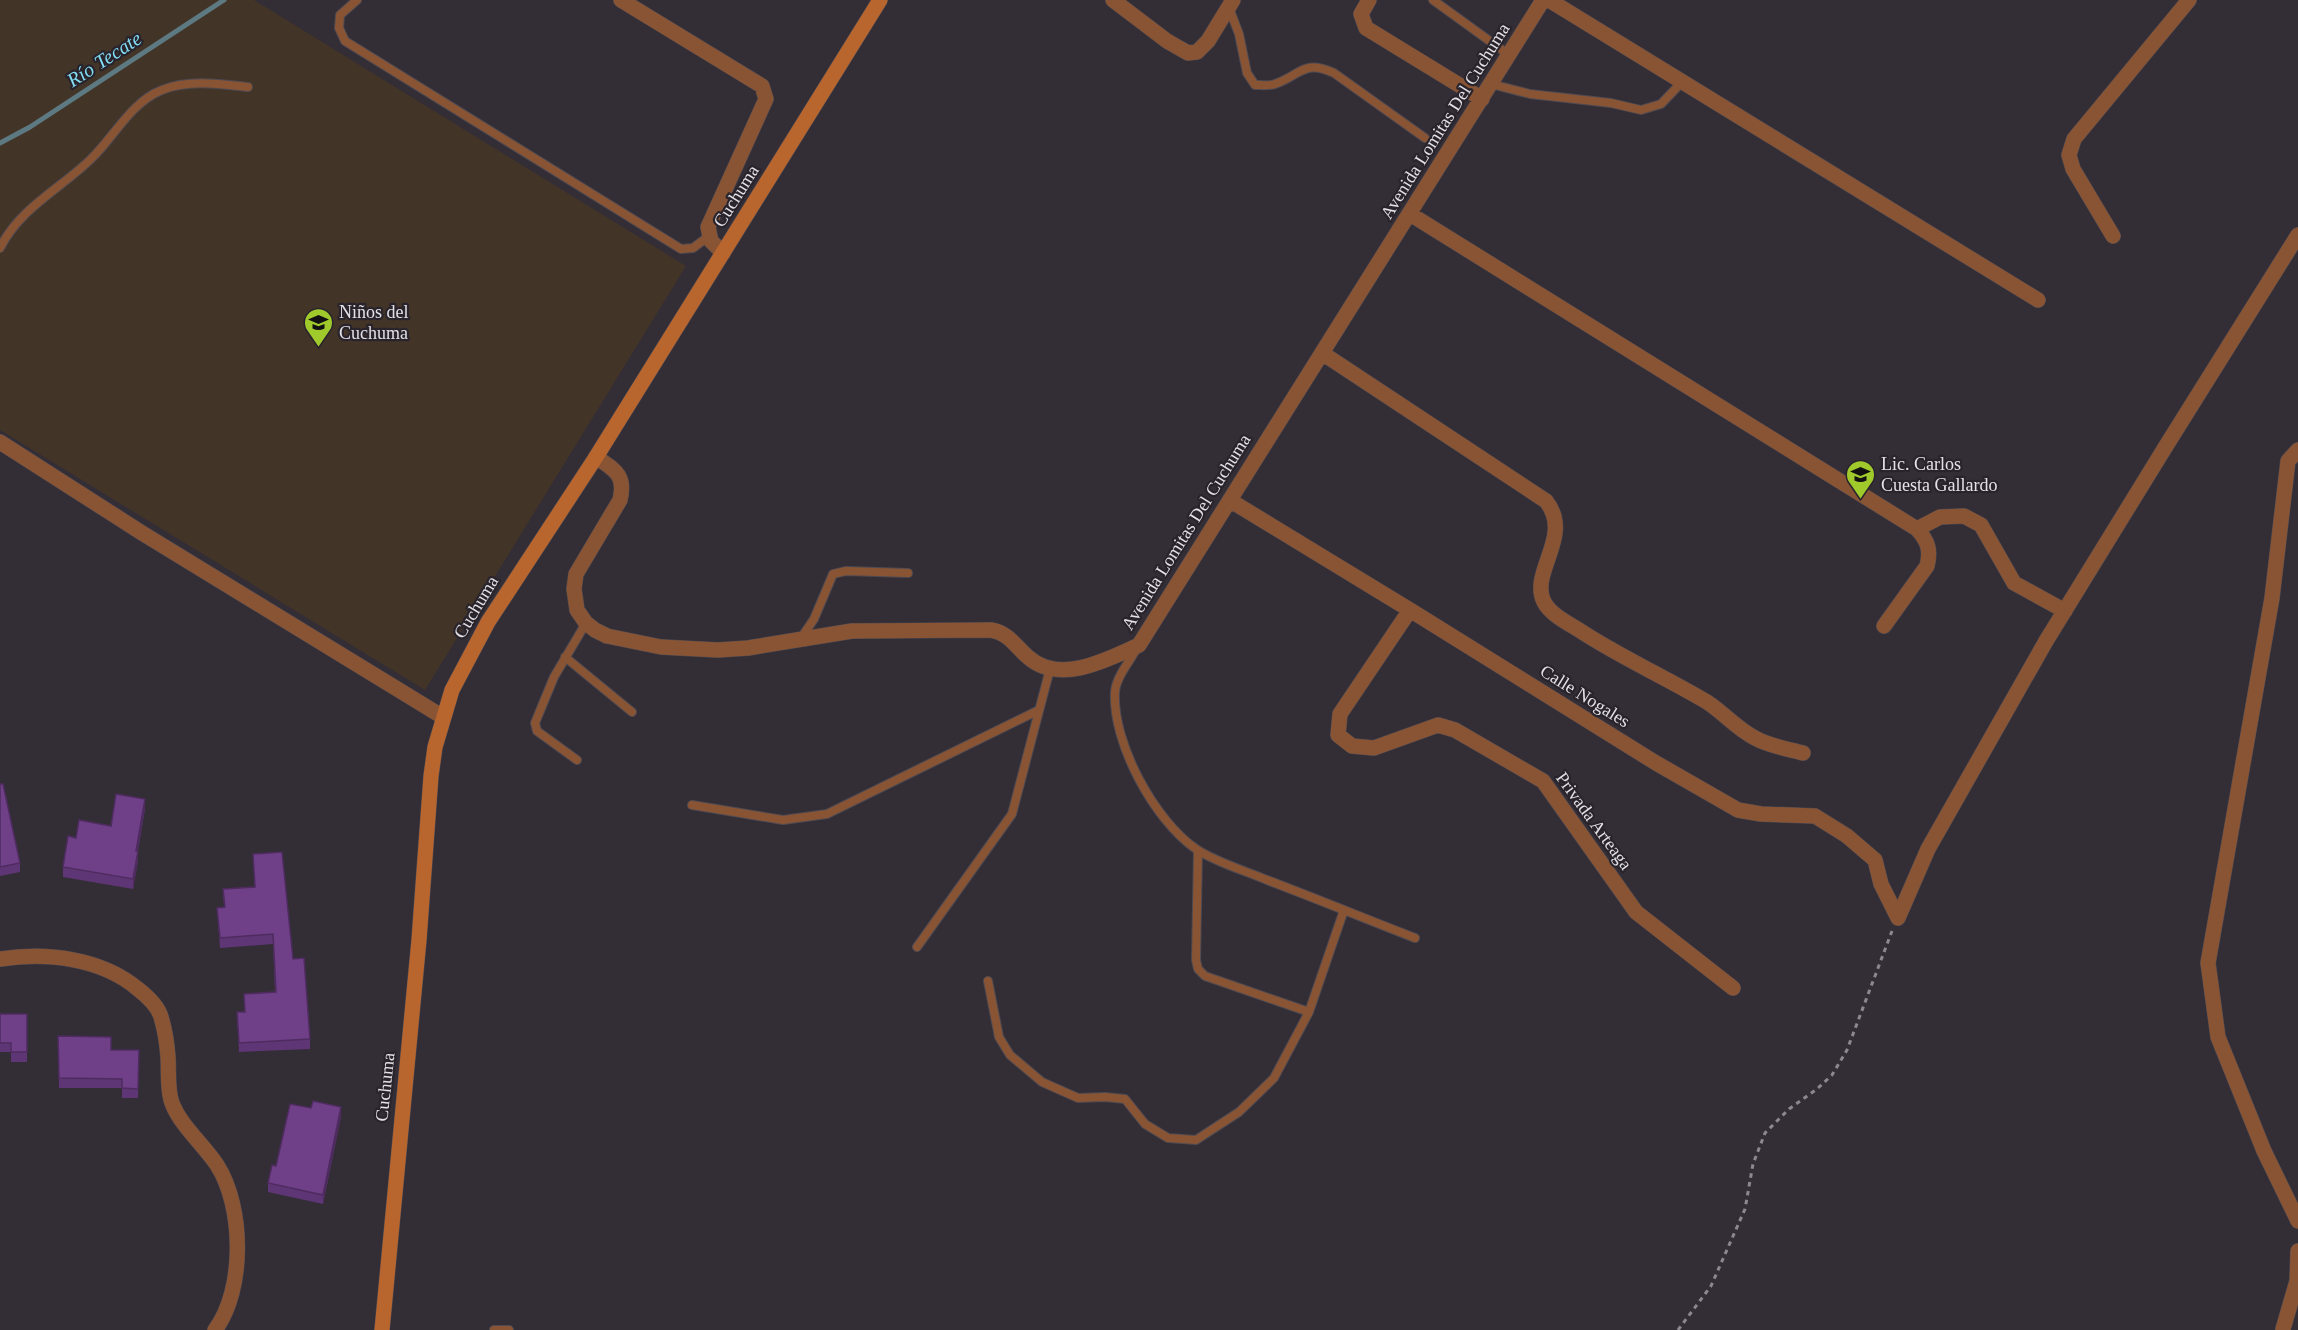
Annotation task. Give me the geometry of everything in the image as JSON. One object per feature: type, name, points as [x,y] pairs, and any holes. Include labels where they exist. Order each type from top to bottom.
[{"type":"street","points":[[621,0],[762,86],[766,99],[708,227],[709,236],[723,253]]},
{"type":"street","name":"Cuchuma","points":[[382,1330],[419,940],[431,776],[435,747],[452,690],[488,622],[596,457],[880,0]]},
{"type":"street","points":[[1113,0],[1188,53],[1197,52],[1208,41],[1231,4]]},
{"type":"street","points":[[1369,0],[1361,14],[1366,28],[1482,99]]},
{"type":"street","name":"Avenida Lomitas Del Cuchuma","points":[[1050,669],[1070,670],[1114,656],[1139,645],[1543,0]]},
{"type":"street","points":[[1549,0],[2038,300]]},
{"type":"street","points":[[2113,236],[2073,169],[2068,155],[2074,139],[2189,0]]},
{"type":"street","points":[[1410,214],[1917,529],[1926,538],[1929,547],[1927,566],[1884,626]]},
{"type":"street","points":[[1898,918],[1928,849],[2064,611],[2298,235]]},
{"type":"street","points":[[1322,353],[1546,501],[1556,516],[1556,530],[1541,592],[1544,603],[1557,616],[1711,704],[1736,726],[1756,739],[1803,753]]},
{"type":"street","points":[[0,442],[142,533],[443,717]]},
{"type":"street","points":[[2298,450],[2288,461],[2272,598],[2208,963],[2218,1036],[2265,1151],[2298,1221]]},
{"type":"street","points":[[596,457],[614,469],[622,483],[620,500],[576,574],[575,601],[577,610],[586,623],[607,636],[636,644],[679,649],[748,648],[852,631],[991,630],[1006,635],[1033,662],[1050,669]]},
{"type":"street","name":"Calle Nogales","points":[[1231,501],[1656,763],[1738,810],[1761,814],[1815,816],[1847,836],[1875,860],[1881,885],[1898,918]]},
{"type":"street","points":[[1917,529],[1940,517],[1964,516],[1981,525],[2014,583],[2064,611]]},
{"type":"street","name":"Privada Arteaga","points":[[1410,610],[1340,714],[1338,735],[1352,746],[1374,748],[1438,725],[1455,730],[1543,781],[1636,912],[1733,988]]},
{"type":"street","points":[[0,959],[58,957],[84,962],[126,979],[147,996],[160,1014],[168,1057],[171,1101],[181,1120],[217,1164],[228,1184],[236,1214],[236,1266],[232,1289],[228,1311],[215,1330]]},
{"type":"street","points":[[2283,1329],[2296,1281],[2298,1251]]},
{"type":"street","points":[[2277,1330],[2298,1328]]},
{"type":"lane","points":[[357,0],[340,15],[339,28],[345,41],[681,249],[693,248],[709,236]]},
{"type":"lane","points":[[1433,0],[1509,55]]},
{"type":"lane","points":[[1231,4],[1247,73],[1255,85],[1273,85],[1304,68],[1319,66],[1334,73],[1425,138]]},
{"type":"lane","points":[[1491,84],[1530,94],[1611,103],[1641,110],[1661,104],[1682,82]]},
{"type":"lane","points":[[0,248],[6,236],[22,217],[83,166],[137,107],[152,95],[181,85],[248,87]]},
{"type":"lane","points":[[801,639],[814,619],[833,574],[846,571],[908,573]]},
{"type":"lane","points":[[577,759],[537,731],[534,723],[565,657],[586,623]]},
{"type":"lane","points":[[1139,645],[1118,681],[1115,690],[1116,713],[1129,757],[1143,789],[1182,838],[1198,850],[1415,938]]},
{"type":"lane","points":[[565,657],[632,712]]},
{"type":"lane","points":[[917,947],[1012,814],[1050,669]]},
{"type":"lane","points":[[692,805],[783,820],[827,814],[1039,710]]},
{"type":"lane","points":[[1198,850],[1196,960],[1198,969],[1205,976],[1309,1012]]},
{"type":"lane","points":[[988,981],[999,1036],[1010,1055],[1042,1082],[1078,1098],[1125,1099],[1145,1124],[1168,1138],[1196,1140],[1239,1112],[1274,1078],[1309,1012],[1344,910]]},
{"type":"lane","points":[[494,1330],[509,1330]]},
{"type":"path","points":[[1678,1330],[1711,1286],[1737,1228],[1745,1209],[1753,1164],[1765,1133],[1789,1109],[1832,1075],[1847,1050],[1898,918]]},
{"type":"shaded area","name":"Niños del Cuchuma","points":[[0,0],[254,0],[686,266],[425,690],[0,430]]},
{"type":"building","points":[[0,784],[3,784],[20,863],[0,867]]},
{"type":"building","points":[[116,794],[145,799],[133,879],[63,867],[68,836],[76,838],[79,820],[111,826]]},
{"type":"building","points":[[282,852],[293,959],[304,958],[310,1039],[239,1043],[237,1012],[245,1012],[244,994],[276,992],[273,934],[220,938],[217,908],[225,907],[223,889],[255,887],[253,854]]},
{"type":"building","points":[[0,1014],[27,1014],[27,1052],[11,1052],[11,1043],[0,1043]]},
{"type":"building","points":[[58,1036],[111,1037],[111,1050],[139,1050],[138,1089],[122,1088],[122,1079],[59,1078]]},
{"type":"building","points":[[313,1101],[341,1107],[323,1195],[268,1183],[272,1165],[276,1166],[290,1104],[311,1108]]},
{"type":"waterway","name":"Río Tecate","points":[[0,143],[30,127],[224,0]]},
{"type":"place","name":"Niños del Cuchuma","points":[[318,348]]},
{"type":"place","name":"Lic. Carlos Cuesta Gallardo","points":[[1860,500]]}]
